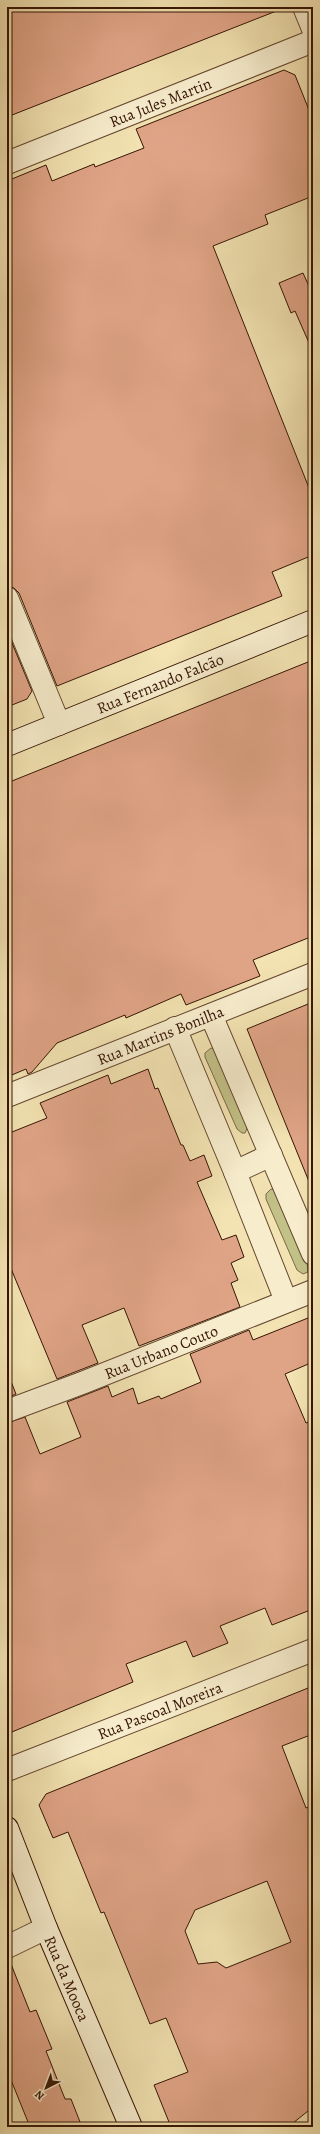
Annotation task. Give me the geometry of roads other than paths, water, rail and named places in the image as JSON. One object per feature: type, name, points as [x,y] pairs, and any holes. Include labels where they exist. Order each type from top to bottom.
[{"type":"street","points":[[304,7],[313,29]]},
{"type":"street","name":"Rua Jules Martin","points":[[7,163],[313,41]]},
{"type":"street","points":[[7,598],[59,724]]},
{"type":"street","name":"Rua Fernando Falcão","points":[[7,745],[313,622]]},
{"type":"street","name":"Rua Martins Bonilha","points":[[7,1096],[313,974]]},
{"type":"street","points":[[211,1015],[313,1254]]},
{"type":"street","points":[[175,1028],[235,1172],[286,1301]]},
{"type":"street","points":[[235,1172],[271,1155]]},
{"type":"street","name":"Rua Urbano Couto","points":[[7,1411],[82,1383],[313,1291]]},
{"type":"street","name":"Rua Pascoal Moreira","points":[[7,1770],[313,1650]]},
{"type":"street","name":"Rua da Mooca","points":[[7,1828],[46,1928],[131,2127]]},
{"type":"street","points":[[7,1947],[46,1928]]}]
